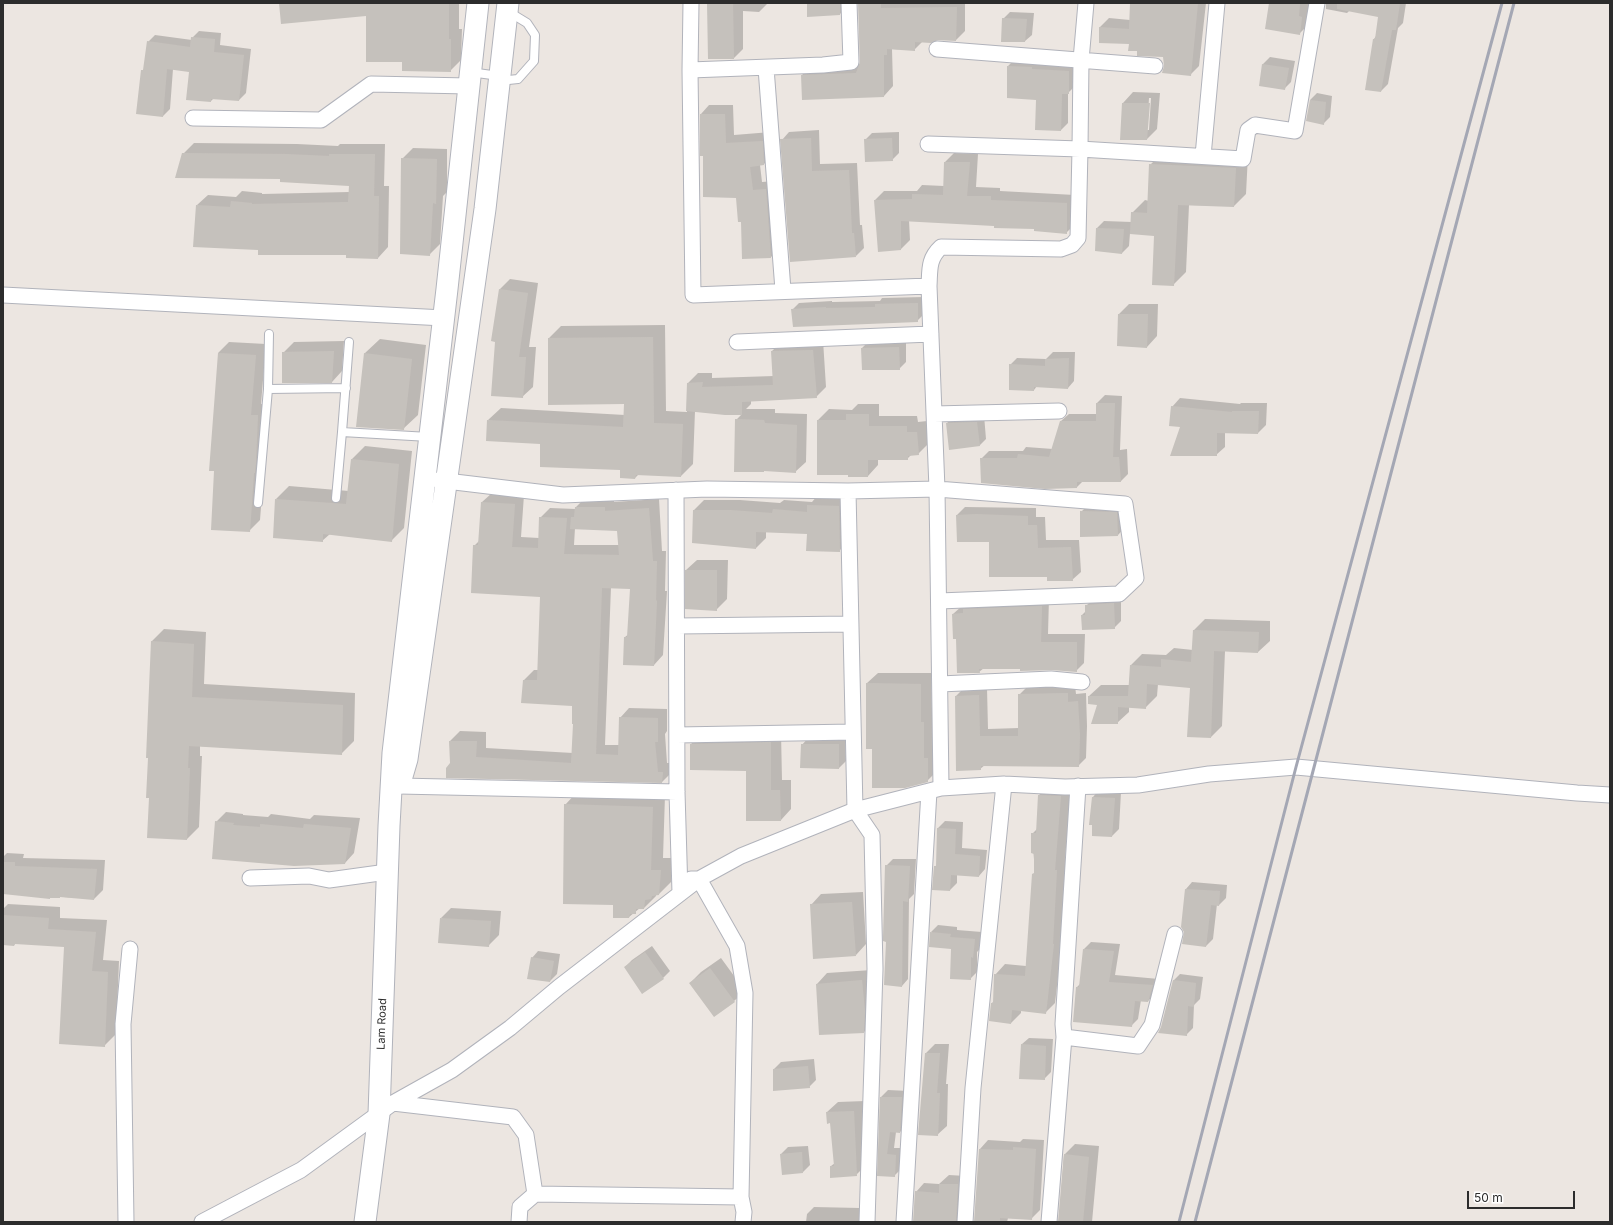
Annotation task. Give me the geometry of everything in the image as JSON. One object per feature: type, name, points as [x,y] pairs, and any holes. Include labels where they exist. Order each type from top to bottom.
[{"type":"main road","points":[[389,826],[393,753],[444,318],[478,3]]},
{"type":"main road","points":[[389,826],[407,759],[485,209],[507,7]]},
{"type":"main road","name":"Lam Road","points":[[365,1222],[386,1109],[387,872],[389,826]]},
{"type":"street","points":[[691,3],[690,70],[693,295],[783,290],[929,286]]},
{"type":"street","points":[[690,70],[766,68],[851,62],[849,3]]},
{"type":"street","points":[[904,1222],[935,790],[940,684],[937,490],[929,286],[930,264],[934,254],[941,247],[1061,248],[1072,246],[1078,238],[1081,60],[1086,3]]},
{"type":"street","points":[[1203,156],[1217,3]]},
{"type":"street","points":[[928,144],[1080,149],[1243,159],[1248,130],[1256,125],[1295,131],[1317,3]]},
{"type":"street","points":[[937,49],[1155,66]]},
{"type":"street","points":[[766,68],[783,290]]},
{"type":"street","points":[[193,118],[321,120],[372,84],[470,79]]},
{"type":"street","points":[[3,295],[444,318]]},
{"type":"street","points":[[737,342],[931,334]]},
{"type":"street","points":[[934,414],[1060,411]]},
{"type":"street","points":[[425,479],[564,495],[707,489],[848,491],[937,490],[1125,504],[1136,578],[1119,594],[939,601]]},
{"type":"street","points":[[676,490],[677,792],[680,886]]},
{"type":"street","points":[[848,491],[855,810],[872,835],[875,969],[867,1222]]},
{"type":"street","points":[[677,626],[851,624]]},
{"type":"street","points":[[940,684],[1051,679],[1082,682]]},
{"type":"street","points":[[677,735],[853,732]]},
{"type":"street","points":[[202,1222],[301,1170],[386,1109],[452,1070],[510,1028],[680,886],[699,879],[741,856],[855,810],[935,790],[1004,784],[1078,786],[1138,785],[1209,774],[1296,767],[1578,793],[1610,794]]},
{"type":"street","points":[[965,1222],[973,1088],[1004,784]]},
{"type":"street","points":[[399,786],[677,792]]},
{"type":"street","points":[[1049,1222],[1064,1037],[1063,1024],[1078,786]]},
{"type":"street","points":[[250,878],[309,876],[329,880],[387,872]]},
{"type":"street","points":[[699,879],[737,946],[745,994],[741,1197],[744,1212],[743,1222]]},
{"type":"street","points":[[1064,1037],[1138,1046],[1152,1025],[1175,934]]},
{"type":"street","points":[[126,1222],[123,1024],[130,949]]},
{"type":"street","points":[[386,1109],[513,1117],[526,1135],[535,1194]]},
{"type":"street","points":[[519,1222],[520,1207],[535,1194],[741,1197]]},
{"type":"lane","points":[[470,79],[518,79],[534,61],[536,35],[527,23],[507,7]]},
{"type":"lane","points":[[258,503],[268,389],[269,334]]},
{"type":"lane","points":[[336,498],[349,342]]},
{"type":"lane","points":[[268,389],[346,388]]},
{"type":"lane","points":[[342,432],[430,437]]},
{"type":"building","points":[[279,3],[449,3],[451,72],[402,71],[402,62],[366,62],[366,16],[281,24]]},
{"type":"building","points":[[707,3],[733,3],[734,59],[708,59]]},
{"type":"building","points":[[807,3],[840,3],[840,15],[807,17]]},
{"type":"building","points":[[858,3],[881,3],[881,8],[957,7],[956,41],[938,40],[931,43],[915,42],[915,51],[887,49],[887,55],[884,55],[884,97],[802,100],[801,75],[856,73],[860,62]]},
{"type":"building","points":[[1130,3],[1198,3],[1191,76],[1162,73],[1164,66],[1163,57],[1137,56],[1137,51],[1128,51],[1129,44],[1099,43],[1099,27],[1129,29]]},
{"type":"building","points":[[1269,3],[1300,3],[1299,16],[1302,17],[1300,35],[1265,29]]},
{"type":"building","points":[[1337,3],[1400,3],[1396,30],[1392,30],[1381,92],[1365,90],[1378,17],[1337,9]]},
{"type":"building","points":[[1002,18],[1027,19],[1025,42],[1001,42]]},
{"type":"building","points":[[191,37],[215,39],[214,52],[244,55],[239,101],[211,99],[211,102],[186,100],[189,72],[167,69],[163,117],[136,114],[141,70],[143,70],[147,41],[190,47]]},
{"type":"building","points":[[1262,64],[1289,68],[1285,90],[1259,86]]},
{"type":"building","points":[[1007,66],[1069,71],[1069,94],[1062,94],[1061,131],[1035,130],[1036,100],[1007,98]]},
{"type":"building","points":[[1310,100],[1326,102],[1324,125],[1306,121]]},
{"type":"building","points":[[1122,103],[1150,103],[1147,140],[1120,140]]},
{"type":"building","points":[[700,114],[725,114],[726,143],[763,141],[764,165],[750,167],[753,190],[766,189],[771,258],[742,259],[741,222],[738,222],[736,198],[703,197],[703,156],[700,156]]},
{"type":"building","points":[[811,138],[812,171],[849,170],[852,233],[854,233],[856,257],[790,262],[780,139]]},
{"type":"building","points":[[892,138],[893,161],[865,162],[864,139]]},
{"type":"building","points":[[182,153],[329,156],[329,154],[375,154],[374,196],[379,196],[378,259],[346,258],[346,255],[258,255],[258,250],[193,247],[196,205],[230,207],[231,201],[252,204],[348,202],[349,186],[280,182],[280,179],[175,178]]},
{"type":"building","points":[[401,158],[437,159],[436,204],[433,203],[430,256],[400,254]]},
{"type":"building","points":[[944,162],[970,162],[967,196],[991,196],[991,200],[1067,203],[1067,234],[1034,231],[1034,229],[994,228],[994,226],[901,221],[901,250],[878,252],[874,200],[912,199],[912,194],[943,195]]},
{"type":"building","points":[[1149,164],[1236,168],[1234,207],[1178,205],[1174,286],[1152,285],[1154,236],[1130,234],[1131,212],[1147,213]]},
{"type":"building","points":[[1096,228],[1124,229],[1122,254],[1095,251]]},
{"type":"building","points":[[499,289],[528,293],[519,357],[526,357],[523,398],[491,396],[495,342],[491,341]]},
{"type":"building","points":[[918,303],[918,322],[793,327],[791,309],[875,307],[875,304]]},
{"type":"building","points":[[1118,314],[1148,314],[1147,348],[1117,346]]},
{"type":"building","points":[[653,337],[654,423],[683,424],[681,477],[636,475],[635,479],[620,478],[620,470],[540,467],[540,444],[486,441],[487,420],[623,427],[624,404],[548,405],[548,338]]},
{"type":"building","points":[[899,347],[900,370],[862,370],[861,348]]},
{"type":"building","points":[[813,350],[817,398],[742,402],[742,415],[725,415],[686,411],[687,383],[703,382],[702,387],[773,385],[771,351]]},
{"type":"building","points":[[334,351],[332,383],[282,383],[282,352]]},
{"type":"building","points":[[218,353],[256,355],[251,415],[258,415],[256,462],[250,532],[211,530],[214,471],[209,471]]},
{"type":"building","points":[[364,353],[412,359],[404,430],[356,427]]},
{"type":"building","points":[[1069,358],[1068,389],[1034,387],[1034,391],[1009,390],[1009,364],[1045,366],[1045,359]]},
{"type":"building","points":[[1096,403],[1115,403],[1113,457],[1119,457],[1121,482],[1077,482],[1077,488],[1045,489],[981,483],[980,458],[1017,458],[1018,454],[1049,457],[1060,421],[1096,421]]},
{"type":"building","points":[[1171,406],[1232,412],[1259,411],[1258,434],[1217,433],[1217,456],[1170,456],[1180,427],[1169,426]]},
{"type":"building","points":[[846,414],[869,414],[869,426],[907,426],[907,432],[917,432],[919,455],[908,456],[908,460],[868,460],[868,477],[848,477],[848,475],[817,475],[817,420],[846,420]]},
{"type":"building","points":[[735,419],[764,420],[765,423],[797,425],[796,473],[764,471],[734,472]]},
{"type":"building","points":[[977,422],[980,446],[949,450],[946,423]]},
{"type":"building","points":[[351,459],[399,464],[392,542],[323,534],[323,542],[273,538],[275,499],[346,504]]},
{"type":"building","points":[[481,502],[515,504],[512,547],[538,548],[539,517],[567,518],[564,554],[619,555],[617,531],[570,529],[571,517],[574,517],[575,507],[605,507],[605,511],[649,508],[653,561],[657,561],[654,666],[623,665],[624,637],[627,637],[630,589],[602,588],[596,754],[618,755],[619,717],[658,718],[658,742],[655,742],[658,772],[663,772],[662,783],[446,778],[446,768],[450,763],[449,741],[477,741],[476,757],[571,763],[573,724],[572,706],[521,703],[523,680],[537,680],[540,597],[471,593],[473,545],[478,545]]},
{"type":"building","points":[[807,505],[839,506],[840,552],[806,551],[807,534],[756,532],[756,549],[692,543],[693,510],[730,510],[772,513],[773,509],[807,512]]},
{"type":"building","points":[[1080,511],[1117,512],[1118,536],[1080,537]]},
{"type":"building","points":[[977,514],[1028,516],[1028,525],[1037,525],[1038,548],[1071,547],[1073,581],[1047,581],[1047,577],[989,577],[989,542],[957,542],[956,515]]},
{"type":"building","points":[[685,570],[717,570],[717,611],[685,609]]},
{"type":"building","points":[[1114,603],[1115,629],[1082,630],[1081,615],[1085,615],[1085,605]]},
{"type":"building","points":[[1042,606],[1041,642],[1077,642],[1077,672],[1052,670],[1020,671],[1020,669],[979,669],[980,673],[957,673],[956,639],[953,639],[952,614],[963,613],[963,609]]},
{"type":"building","points":[[1193,630],[1259,632],[1258,653],[1214,651],[1211,738],[1187,737],[1190,688],[1147,684],[1146,709],[1118,707],[1118,724],[1091,724],[1097,705],[1088,704],[1088,696],[1128,696],[1130,665],[1161,667],[1161,659],[1191,662]]},
{"type":"building","points":[[151,641],[194,644],[192,697],[343,705],[342,755],[189,746],[188,768],[190,768],[187,840],[147,838],[149,798],[146,798],[148,758],[146,758]]},
{"type":"building","points":[[866,683],[921,684],[921,722],[924,722],[924,758],[928,758],[928,782],[905,788],[872,788],[872,749],[866,749]]},
{"type":"building","points":[[1068,693],[1068,702],[1078,701],[1080,735],[1079,767],[981,766],[981,770],[956,771],[955,696],[979,695],[980,736],[1018,736],[1018,694]]},
{"type":"building","points":[[771,742],[771,790],[780,790],[781,821],[746,821],[746,771],[690,770],[690,744]]},
{"type":"building","points":[[801,744],[839,744],[839,769],[800,768]]},
{"type":"building","points":[[1038,795],[1061,796],[1055,870],[1057,870],[1054,944],[1046,1014],[1012,1010],[1011,1024],[989,1021],[991,1003],[993,1003],[994,974],[1025,976],[1032,874],[1034,873],[1034,854],[1031,853],[1031,833],[1036,833]]},
{"type":"building","points":[[1092,797],[1115,798],[1112,837],[1092,836],[1092,825],[1089,825]]},
{"type":"building","points":[[564,804],[653,807],[651,870],[661,870],[659,895],[652,896],[651,899],[645,900],[644,909],[636,909],[636,914],[630,914],[629,918],[613,918],[613,905],[563,904]]},
{"type":"building","points":[[215,821],[234,823],[233,825],[260,827],[260,824],[303,828],[304,824],[351,828],[345,864],[294,866],[212,859]]},
{"type":"building","points":[[937,828],[956,829],[955,854],[980,856],[979,877],[951,875],[950,891],[932,890],[934,866],[936,866]]},
{"type":"building","points":[[3,862],[15,862],[15,866],[97,869],[94,900],[60,897],[50,899],[3,894]]},
{"type":"building","points":[[885,865],[910,866],[908,902],[903,901],[902,987],[884,985],[886,942],[883,941]]},
{"type":"building","points":[[1185,889],[1220,891],[1219,906],[1211,905],[1206,947],[1182,944],[1184,932],[1181,927]]},
{"type":"building","points":[[852,902],[856,956],[813,959],[810,904]]},
{"type":"building","points":[[3,915],[49,918],[48,929],[96,932],[92,971],[108,972],[105,1047],[59,1044],[64,947],[15,944],[14,946],[3,945]]},
{"type":"building","points":[[440,918],[491,921],[489,947],[438,943]]},
{"type":"building","points":[[930,932],[951,934],[950,937],[975,939],[973,958],[971,957],[971,980],[950,979],[951,949],[929,947]]},
{"type":"building","points":[[1083,949],[1114,951],[1109,982],[1153,985],[1148,1002],[1135,1001],[1132,1027],[1073,1022],[1076,987],[1079,987]]},
{"type":"building","points":[[645,952],[664,979],[642,994],[624,967]]},
{"type":"building","points":[[531,957],[554,961],[550,982],[527,979]]},
{"type":"building","points":[[710,968],[735,1002],[714,1017],[689,983]]},
{"type":"building","points":[[862,980],[865,1011],[864,1033],[819,1035],[816,984]]},
{"type":"building","points":[[1173,980],[1196,983],[1194,1007],[1188,1006],[1187,1036],[1158,1033],[1161,1027]]},
{"type":"building","points":[[1021,1044],[1046,1046],[1045,1080],[1019,1079]]},
{"type":"building","points":[[925,1053],[940,1053],[937,1093],[940,1093],[938,1136],[918,1135]]},
{"type":"building","points":[[808,1066],[810,1088],[773,1091],[773,1069]]},
{"type":"building","points":[[880,1097],[902,1097],[900,1133],[890,1132],[887,1154],[896,1155],[895,1177],[877,1176]]},
{"type":"building","points":[[854,1111],[857,1176],[830,1178],[830,1166],[834,1166],[830,1123],[827,1124],[826,1112]]},
{"type":"building","points":[[1013,1147],[1036,1149],[1032,1220],[1000,1218],[1000,1222],[974,1222],[979,1149],[1013,1150]]},
{"type":"building","points":[[802,1152],[803,1173],[782,1175],[780,1154]]},
{"type":"building","points":[[1064,1154],[1089,1157],[1083,1222],[1058,1222]]},
{"type":"building","points":[[939,1184],[958,1184],[956,1222],[913,1222],[915,1191],[939,1193]]},
{"type":"railway","points":[[1179,1222],[1296,767],[1502,3]]},
{"type":"railway","points":[[1195,1222],[1514,3]]}]
